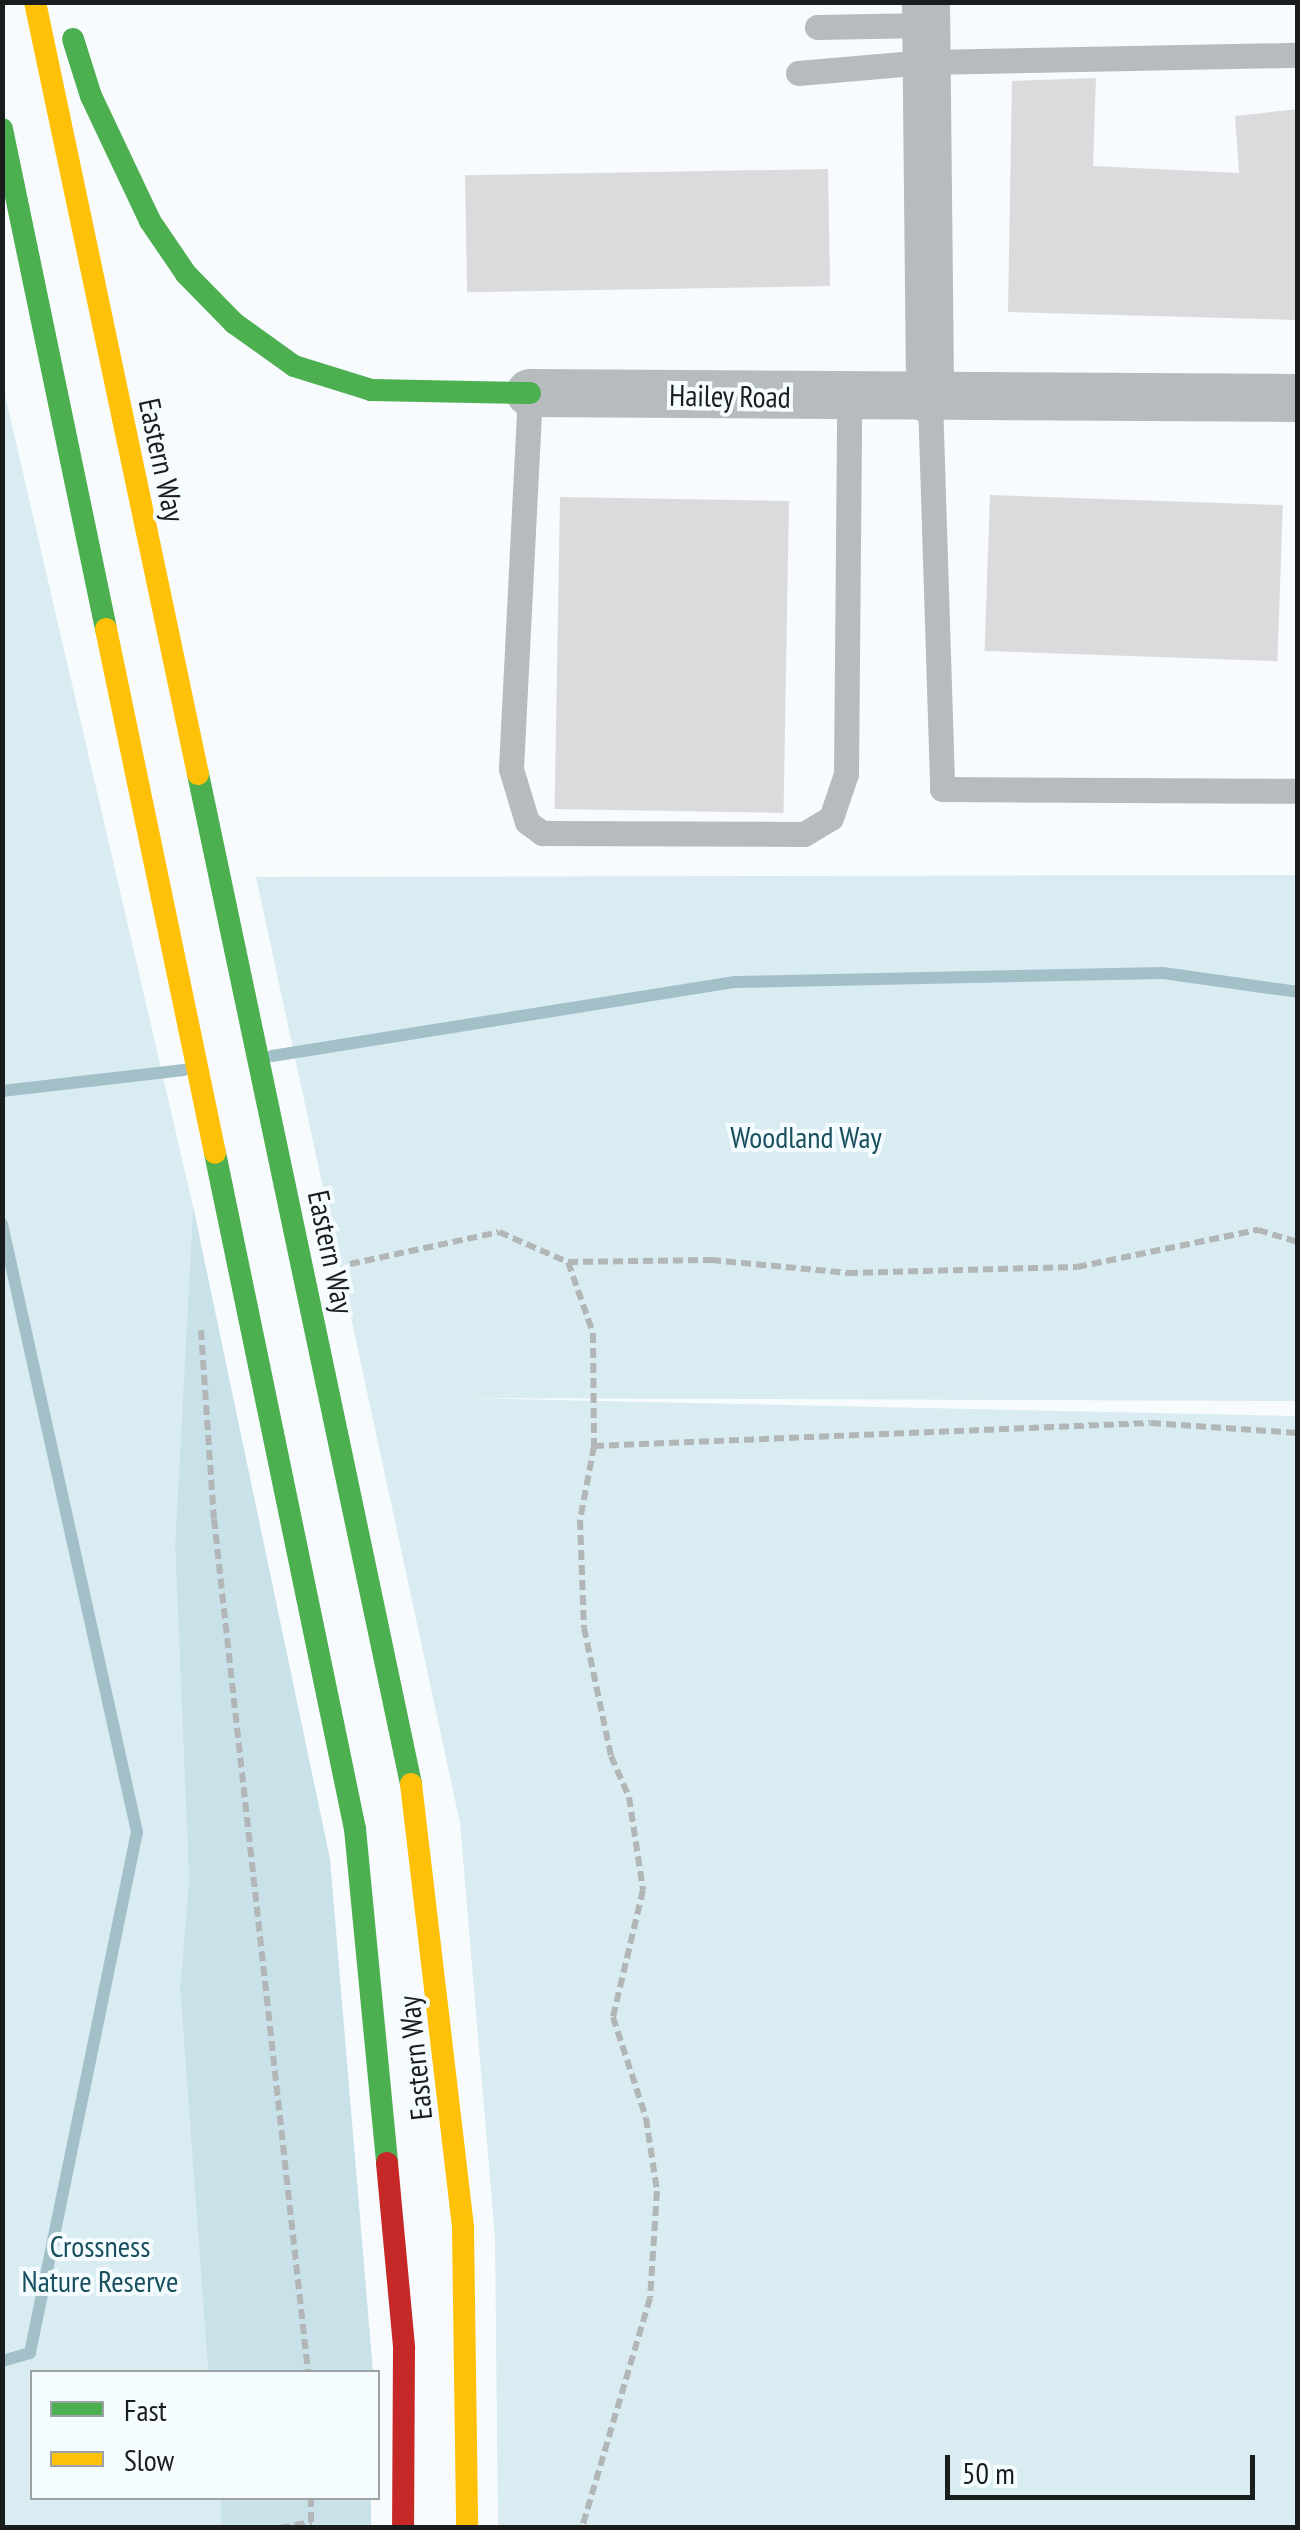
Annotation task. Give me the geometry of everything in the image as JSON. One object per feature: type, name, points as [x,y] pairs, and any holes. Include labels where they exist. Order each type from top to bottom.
[{"type":"main road","name":"Eastern Way","points":[[35,2],[420,1825],[463,2229],[468,2528]]},
{"type":"main road","points":[[67,18],[92,96],[150,221],[186,274],[234,324],[294,366],[371,390],[530,393]]},
{"type":"main road","name":"Eastern Way","points":[[2,129],[180,1002],[355,1829],[404,2348],[403,2528]]},
{"type":"street","points":[[926,30],[930,400]]},
{"type":"street","name":"Hailey Road","points":[[530,393],[930,400],[1298,398]]},
{"type":"lane","points":[[817,27],[926,30],[1298,55]]},
{"type":"lane","points":[[798,73],[926,30]]},
{"type":"lane","points":[[530,393],[511,769],[527,822],[542,834],[804,834],[831,818],[846,774],[849,398]]},
{"type":"lane","points":[[930,400],[942,789],[1298,791]]},
{"type":"path","points":[[344,1265],[499,1232],[568,1262],[711,1260],[848,1273],[1076,1267],[1258,1230],[1298,1242]]},
{"type":"path","points":[[568,1262],[593,1333],[594,1446],[580,1520],[584,1628],[611,1756],[629,1797],[643,1890],[613,2017],[646,2118],[658,2191],[650,2298],[582,2528]]},
{"type":"path","points":[[203,1321],[214,1519],[308,2370]]},
{"type":"path","points":[[594,1446],[1151,1423],[1298,1433]]},
{"type":"path","points":[[280,2528],[311,2522],[311,2500]]},
{"type":"green space","name":"Crossness Nature Reserve","points":[[2,382],[193,1206],[175,1545],[189,1880],[180,1988],[208,2370],[30,2370],[30,2500],[221,2500],[223,2527],[3,2527]]},
{"type":"green space","name":"Woodland Way","points":[[1297,875],[1297,1401],[463,1398],[1297,1416],[1297,2527],[498,2527],[495,2238],[460,1823],[256,877]]},
{"type":"shaded area","points":[[193,1206],[330,1859],[373,2370],[208,2370],[180,1988],[189,1880],[175,1545]]},
{"type":"shaded area","points":[[221,2500],[371,2500],[371,2527],[221,2527]]},
{"type":"building","points":[[1096,78],[1093,166],[1239,173],[1235,116],[1298,109],[1298,320],[1008,312],[1012,81]]},
{"type":"building","points":[[828,169],[830,286],[467,292],[465,175]]},
{"type":"building","points":[[990,495],[1283,505],[1277,661],[985,651]]},
{"type":"building","points":[[560,497],[789,501],[784,813],[555,809]]},
{"type":"waterway","points":[[272,1056],[735,982],[1163,973],[1298,992]]},
{"type":"waterway","points":[[2,1091],[184,1070]]},
{"type":"waterway","points":[[2,1224],[137,1832],[30,2353],[2,2361]]},
{"type":"traffic: fast","points":[[73,39],[91,96],[150,221],[186,274],[234,323],[294,366],[371,390],[530,393]]},
{"type":"traffic: fast","points":[[2,129],[106,629]]},
{"type":"traffic: fast","points":[[198,774],[411,1784]]},
{"type":"traffic: fast","points":[[215,1153],[355,1829],[387,2163]]},
{"type":"traffic: slow","points":[[35,2],[198,774]]},
{"type":"traffic: slow","points":[[106,629],[215,1153]]},
{"type":"traffic: slow","points":[[411,1784],[463,2229],[467,2528]]},
{"type":"traffic: jam","points":[[387,2163],[404,2348],[403,2528]]}]
